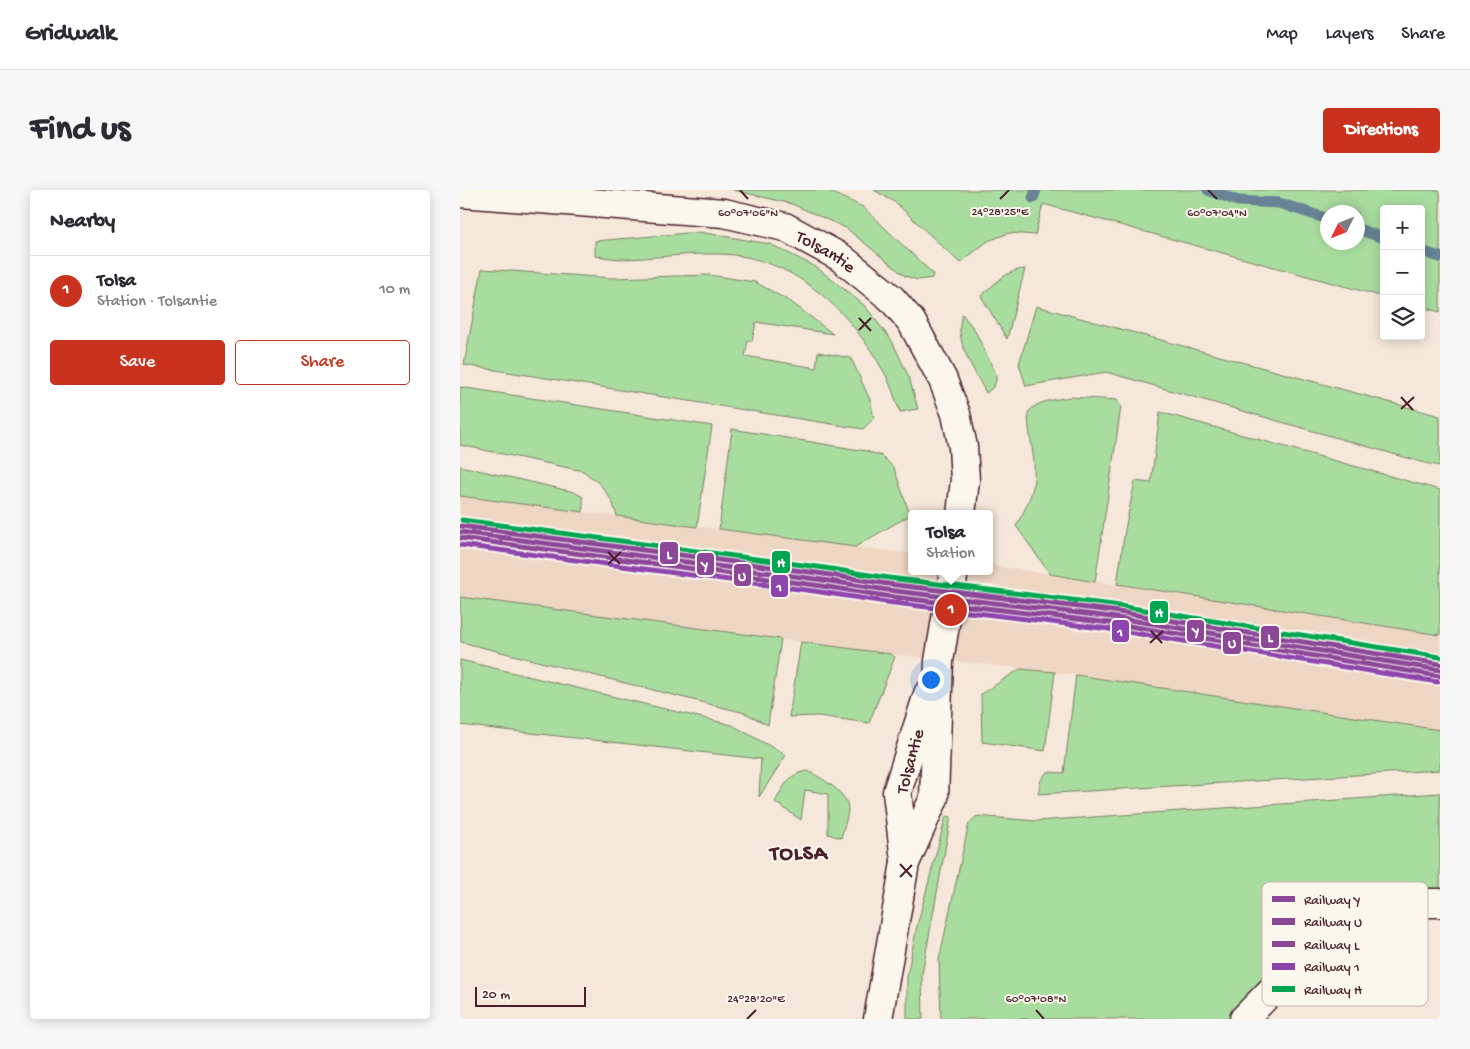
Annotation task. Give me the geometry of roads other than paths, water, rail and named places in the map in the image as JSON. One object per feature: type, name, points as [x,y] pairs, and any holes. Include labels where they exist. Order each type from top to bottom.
[{"type":"street","name":"Tolsantie","points":[[460,193],[724,213],[785,228],[840,257],[891,298],[911,321],[943,380],[956,414],[963,447],[965,480],[962,510]]},
{"type":"street","name":"Tolsantie","points":[[905,863],[897,792],[938,662],[953,575]]},
{"type":"street","name":"Tolsantie","points":[[878,1019],[905,863],[934,798],[938,662]]},
{"type":"street","points":[[1244,1019],[1262,1000]]},
{"type":"waterway","points":[[1033,198],[1036,190]]},
{"type":"waterway","points":[[1208,190],[1238,201],[1279,203],[1320,216]]},
{"type":"waterway","points":[[1365,231],[1380,237]]},
{"type":"waterway","points":[[1425,252],[1440,257]]},
{"type":"rail line","name":"H","points":[[462,520],[889,578],[1113,605],[1440,657]]},
{"type":"rail line","name":"L","points":[[461,526],[888,584],[1112,611],[1440,664]]},
{"type":"rail line","name":"Y","points":[[460,532],[887,590],[1111,617],[1440,670]]},
{"type":"rail line","name":"U","points":[[460,538],[886,596],[1110,623],[1439,676]]},
{"type":"rail line","name":"1","points":[[460,545],[886,602],[1109,629],[1438,682]]},
{"type":"place","name":"Tolsa","points":[[951,610]]},
{"type":"district","name":"TOLSA","points":[[799,851]]}]
